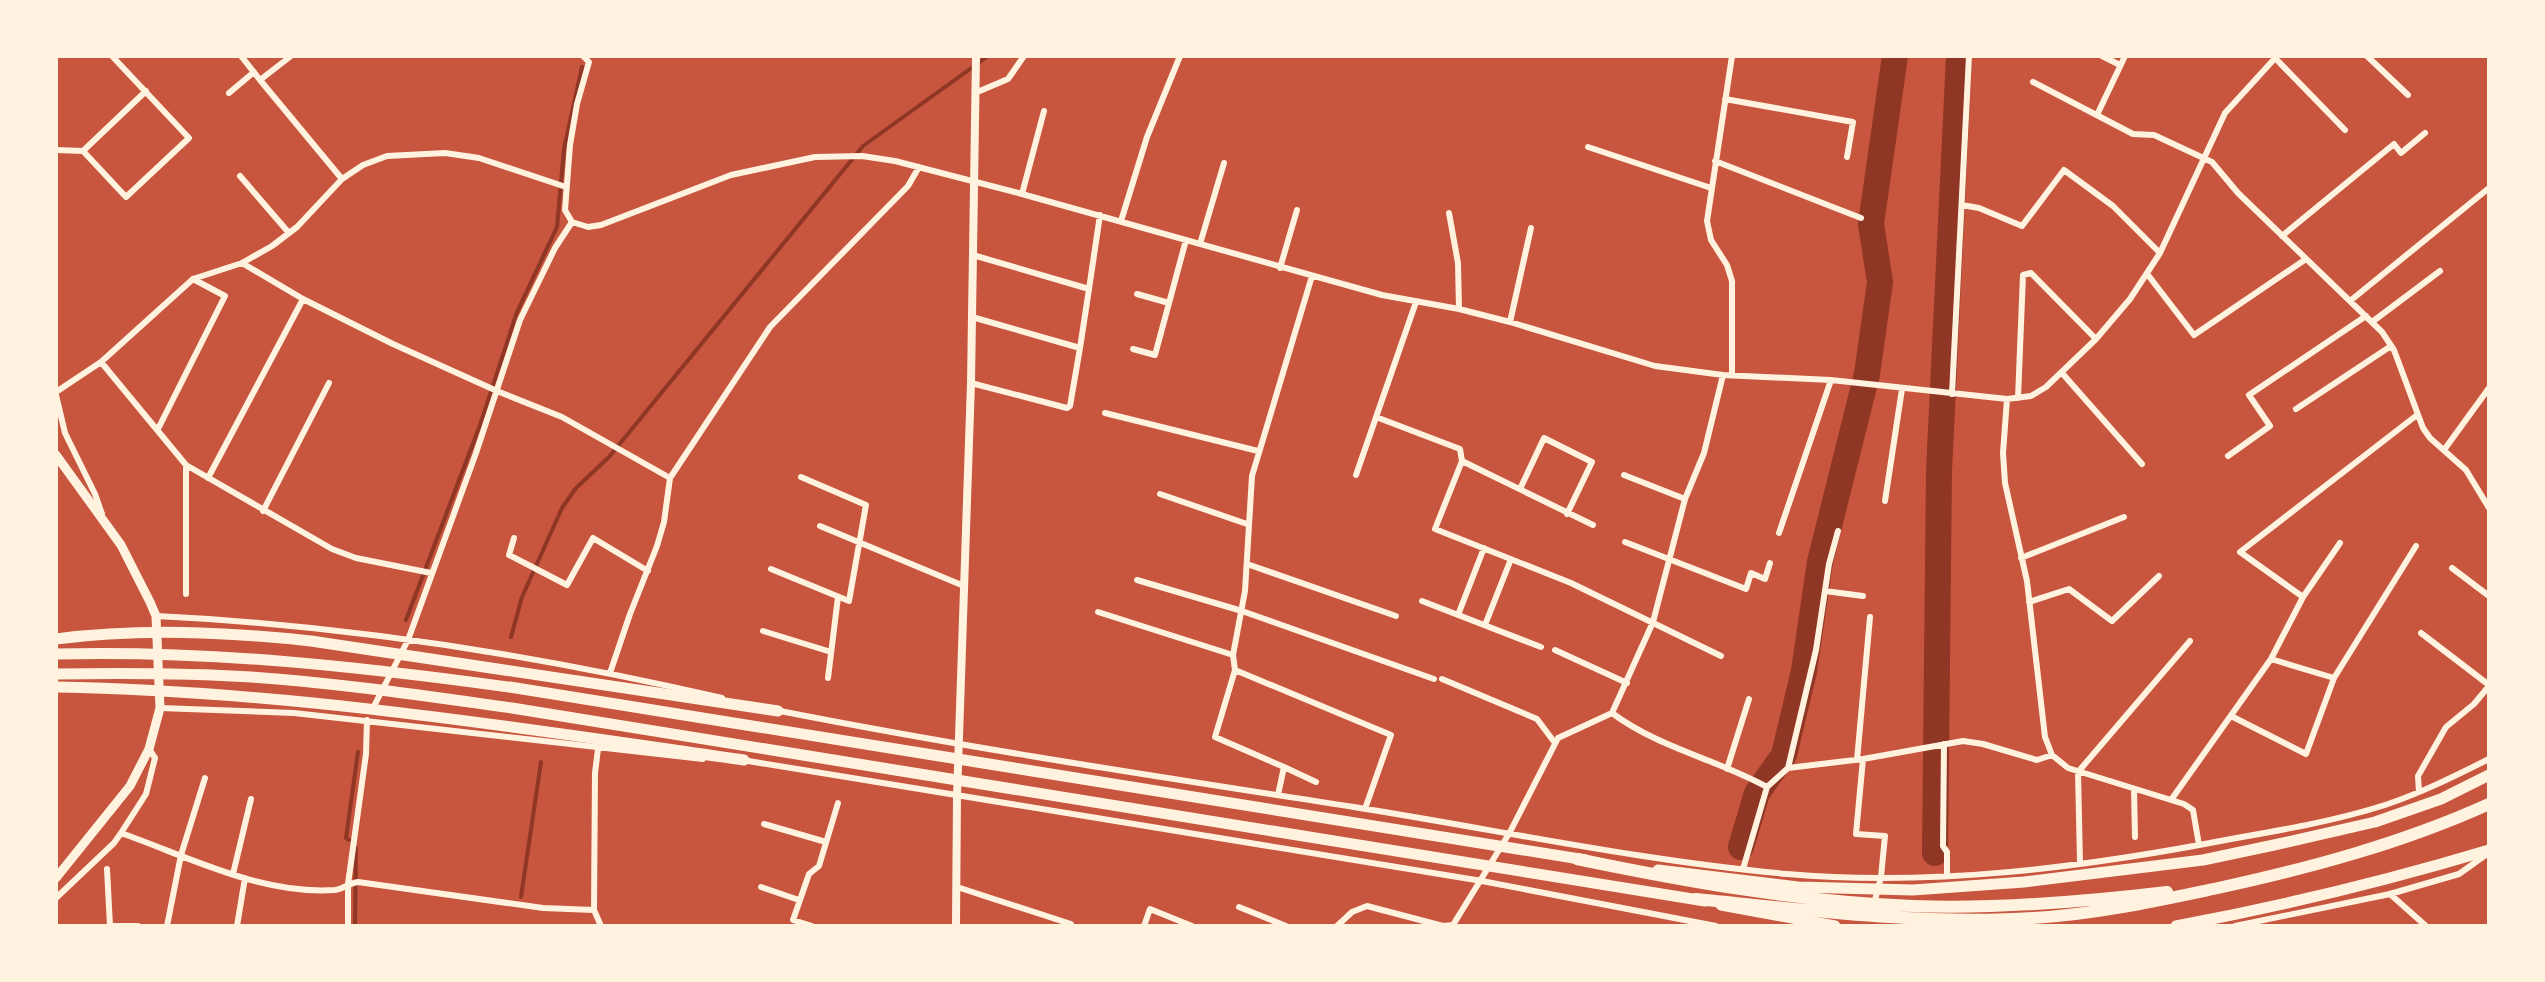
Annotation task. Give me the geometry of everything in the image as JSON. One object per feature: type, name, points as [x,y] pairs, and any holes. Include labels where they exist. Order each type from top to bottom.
[{"type":"highway","points":[[56,639],[135,632],[253,635],[778,711]]},
{"type":"highway","points":[[56,654],[136,653],[314,662],[516,688],[1577,859],[1798,887],[1913,890],[2084,875],[2203,860],[2375,822],[2441,799],[2489,775]]},
{"type":"highway","points":[[57,681],[136,673],[369,688],[1696,899],[1912,919],[2032,918],[2108,912],[2238,883],[2404,838],[2489,804]]},
{"type":"highway","points":[[57,681],[411,713],[744,760]]},
{"type":"highway","points":[[2176,926],[2288,905],[2489,852]]},
{"type":"highway","points":[[1577,859],[1685,882],[1836,901],[1914,906],[1984,906],[2101,899],[2238,883]]},
{"type":"highway","points":[[1696,899],[1835,926]]},
{"type":"main road","points":[[56,455],[103,518],[137,573],[156,616],[160,708],[149,749],[130,786],[56,878]]},
{"type":"street","points":[[56,150],[83,151],[126,197],[189,138],[112,56]]},
{"type":"street","points":[[241,56],[342,179]]},
{"type":"street","points":[[260,80],[291,56]]},
{"type":"street","points":[[583,56],[591,59],[577,104],[563,185],[565,210],[572,222],[588,227],[601,225],[731,175],[815,157],[862,156],[919,167],[1022,194],[1280,268],[1510,322],[1655,366],[1723,375],[1831,380],[2007,399],[2031,396],[2062,373],[2096,339],[2148,275],[2225,113],[2276,57],[2345,130]]},
{"type":"street","points":[[956,926],[957,796],[971,383],[976,56]]},
{"type":"street","points":[[975,93],[1008,79],[1024,56]]},
{"type":"street","points":[[1121,221],[1147,137],[1180,56]]},
{"type":"street","points":[[1732,56],[1707,221],[1711,240],[1727,265],[1732,281],[1732,374]]},
{"type":"street","points":[[1951,394],[1969,56]]},
{"type":"street","points":[[2102,56],[2120,65]]},
{"type":"street","points":[[2097,115],[2125,56]]},
{"type":"street","points":[[2367,56],[2408,95]]},
{"type":"street","points":[[229,93],[254,72]]},
{"type":"street","points":[[2033,82],[2133,134],[2154,135],[2212,162],[2238,193],[2369,319],[2391,346],[2417,415],[2430,438],[2466,470],[2489,508]]},
{"type":"street","points":[[83,151],[146,91]]},
{"type":"street","points":[[1725,99],[1853,122],[1847,157]]},
{"type":"street","points":[[1022,194],[1044,111]]},
{"type":"street","points":[[2282,236],[2394,144],[2401,153],[2425,133]]},
{"type":"street","points":[[1588,147],[1711,188]]},
{"type":"street","points":[[103,518],[95,494],[65,433],[56,393],[101,362],[193,279],[242,263],[289,233],[342,179],[363,165],[387,156],[445,153],[479,158],[563,185]]},
{"type":"street","points":[[1715,161],[1861,218]]},
{"type":"street","points":[[1200,244],[1224,163]]},
{"type":"street","points":[[610,673],[664,522],[670,478],[770,327],[908,186],[919,167]]},
{"type":"street","points":[[1962,205],[1979,208],[2022,226],[2064,170],[2113,206],[2160,253]]},
{"type":"street","points":[[240,176],[289,233]]},
{"type":"street","points":[[2350,301],[2489,188]]},
{"type":"street","points":[[1280,268],[1297,210]]},
{"type":"street","points":[[1449,213],[1458,263],[1459,309]]},
{"type":"street","points":[[971,383],[1067,408],[1070,406],[1100,215]]},
{"type":"street","points":[[348,926],[367,721],[408,640],[427,572],[520,320],[555,248],[572,222]]},
{"type":"street","points":[[1510,322],[1531,228]]},
{"type":"street","points":[[1133,349],[1155,355],[1186,240]]},
{"type":"street","points":[[973,255],[1089,289]]},
{"type":"street","points":[[2148,275],[2194,335],[2306,259]]},
{"type":"street","points":[[242,263],[303,299],[393,344],[562,417],[670,478]]},
{"type":"street","points":[[2228,456],[2270,426],[2249,395],[2440,271]]},
{"type":"street","points":[[2018,398],[2023,275],[2031,273],[2096,339]]},
{"type":"street","points":[[1312,276],[1252,476],[1247,564],[1233,655],[1235,670],[1215,737],[1316,782]]},
{"type":"street","points":[[158,429],[225,296],[193,279]]},
{"type":"street","points":[[1137,294],[1169,303]]},
{"type":"street","points":[[208,478],[303,299]]},
{"type":"street","points":[[1356,475],[1416,302]]},
{"type":"street","points":[[972,317],[1080,348]]},
{"type":"street","points":[[2296,409],[2391,346]]},
{"type":"street","points":[[101,362],[186,465],[332,549],[356,558],[427,572]]},
{"type":"street","points":[[2062,373],[2142,464]]},
{"type":"street","points":[[1337,926],[1352,912],[1367,906],[1443,926],[1453,925],[1510,832],[1558,738],[1612,713],[1653,622],[1685,499],[1704,453],[1723,375]]},
{"type":"street","points":[[1779,533],[1831,380]]},
{"type":"street","points":[[263,511],[329,383]]},
{"type":"street","points":[[2444,450],[2489,388]]},
{"type":"street","points":[[1885,501],[1902,389]]},
{"type":"street","points":[[2007,399],[2003,453],[2005,483],[2029,602],[2045,737],[2052,755],[2058,763],[2078,772],[2184,804],[2193,810],[2199,845]]},
{"type":"street","points":[[1105,413],[1258,451]]},
{"type":"street","points":[[2303,597],[2240,552],[2417,415]]},
{"type":"street","points":[[1376,417],[1460,449],[1462,461],[1435,529],[1571,583],[1721,656]]},
{"type":"street","points":[[1520,489],[1544,438],[1592,462],[1567,514]]},
{"type":"street","points":[[1462,461],[1593,525]]},
{"type":"street","points":[[186,465],[186,594]]},
{"type":"street","points":[[1624,475],[1685,499]]},
{"type":"street","points":[[771,569],[849,601],[866,505],[801,477]]},
{"type":"street","points":[[1160,494],[1247,524]]},
{"type":"street","points":[[2021,558],[2124,517]]},
{"type":"street","points":[[820,526],[964,586]]},
{"type":"street","points":[[1788,768],[1816,650],[1838,531]]},
{"type":"street","points":[[514,538],[509,555],[567,585],[593,538],[648,571]]},
{"type":"street","points":[[1625,542],[1746,589],[1751,573],[1765,579],[1770,563]]},
{"type":"street","points":[[2171,800],[2271,659],[2303,597],[2340,543]]},
{"type":"street","points":[[2231,716],[2306,754],[2334,678],[2416,546]]},
{"type":"street","points":[[1458,615],[1484,548]]},
{"type":"street","points":[[1485,625],[1511,559]]},
{"type":"street","points":[[1247,564],[1396,616]]},
{"type":"street","points":[[2452,568],[2489,596]]},
{"type":"street","points":[[2029,602],[2069,589],[2112,621],[2159,576]]},
{"type":"street","points":[[1137,580],[1242,611],[1438,679],[1537,719],[1555,743]]},
{"type":"street","points":[[1825,591],[1863,596]]},
{"type":"street","points":[[828,678],[838,597]]},
{"type":"street","points":[[1422,601],[1541,647]]},
{"type":"street","points":[[1098,612],[1233,655]]},
{"type":"street","points":[[156,616],[308,626],[408,640],[610,673],[778,711],[959,743],[1743,869],[1792,874],[1881,877],[1947,875],[2080,863],[2199,845],[2312,824],[2379,807],[2489,759]]},
{"type":"street","points":[[1868,926],[1881,877],[1885,836],[1856,834],[1870,617]]},
{"type":"street","points":[[763,631],[831,652]]},
{"type":"street","points":[[2419,792],[2418,776],[2446,727],[2474,704],[2489,685],[2421,633]]},
{"type":"street","points":[[2080,863],[2078,772],[2190,641]]},
{"type":"street","points":[[1555,650],[1627,683]]},
{"type":"street","points":[[2271,659],[2334,678]]},
{"type":"street","points":[[1235,670],[1391,735],[1365,809]]},
{"type":"street","points":[[1727,769],[1749,699]]},
{"type":"street","points":[[160,708],[294,713],[680,758],[744,760],[1482,881],[1687,923],[1716,926]]},
{"type":"street","points":[[1612,713],[1635,730],[1658,741],[1763,785]]},
{"type":"street","points":[[1743,869],[1763,785],[1788,768],[1860,760],[1963,741],[2037,760],[2052,755]]},
{"type":"street","points":[[1943,744],[1943,846],[1947,852],[1947,875]]},
{"type":"street","points":[[56,898],[114,843],[146,794],[155,758],[149,749]]},
{"type":"street","points":[[598,749],[595,773],[594,910],[601,926]]},
{"type":"street","points":[[1278,795],[1284,767]]},
{"type":"street","points":[[167,926],[181,855],[205,778]]},
{"type":"street","points":[[2134,789],[2135,837]]},
{"type":"street","points":[[233,874],[251,799]]},
{"type":"street","points":[[812,926],[793,920],[809,874],[819,866],[838,803]]},
{"type":"street","points":[[764,824],[826,842]]},
{"type":"street","points":[[121,833],[233,874],[279,887],[338,890],[353,883],[543,908],[594,910]]},
{"type":"street","points":[[2235,926],[2390,894],[2459,874],[2489,852]]},
{"type":"street","points":[[107,869],[110,926],[138,926]]},
{"type":"street","points":[[237,926],[245,878]]},
{"type":"street","points":[[761,887],[799,900]]},
{"type":"street","points":[[957,887],[1071,924]]},
{"type":"street","points":[[2390,894],[2426,926]]},
{"type":"street","points":[[1239,907],[1286,926]]},
{"type":"street","points":[[1144,926],[1150,909],[1192,926]]},
{"type":"waterway","points":[[511,637],[522,597],[562,508],[576,488],[609,457],[863,146],[988,56]]},
{"type":"waterway","points":[[1741,847],[1757,793],[1784,755],[1804,671],[1820,562],[1867,374],[1880,282],[1871,224],[1895,56]]},
{"type":"waterway","points":[[1935,853],[1939,471],[1959,56]]},
{"type":"waterway","points":[[406,620],[480,425],[517,312],[557,227],[564,149],[582,67]]},
{"type":"waterway","points":[[349,840],[346,838],[358,752]]},
{"type":"waterway","points":[[521,897],[541,762]]},
{"type":"waterway","points":[[355,926],[356,848]]}]
